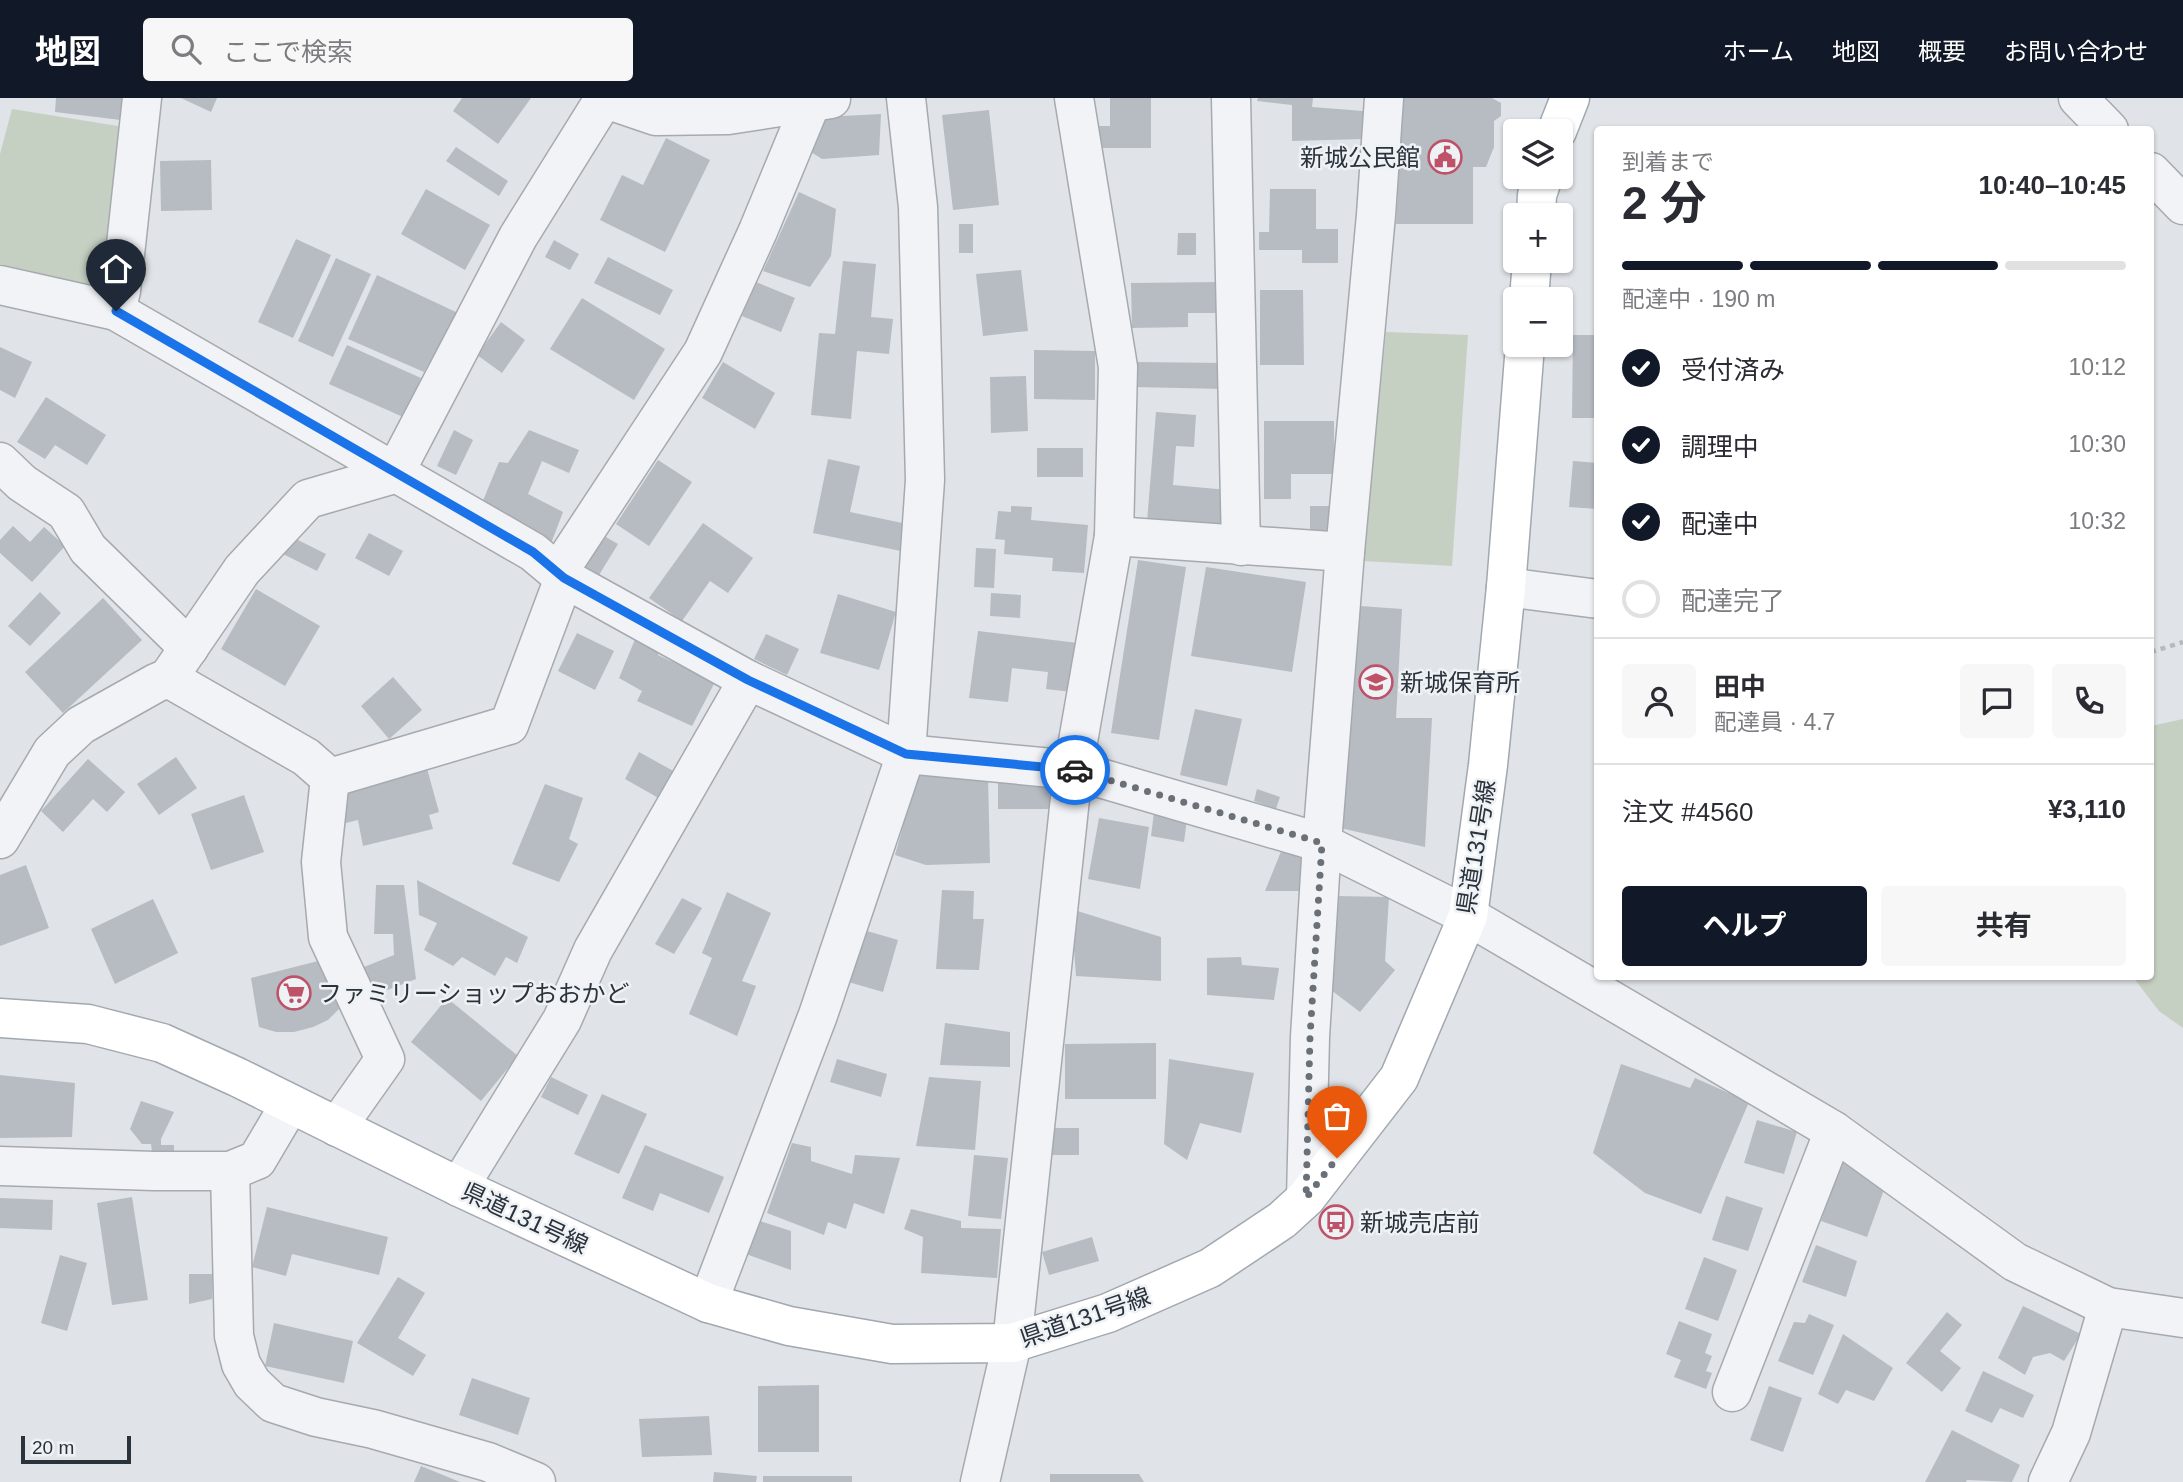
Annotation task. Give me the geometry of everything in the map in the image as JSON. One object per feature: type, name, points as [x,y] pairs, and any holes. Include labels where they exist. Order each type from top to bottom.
[{"type":"main road","points":[[1561,119],[1570,98]]},
{"type":"main road","name":"県道131号線","points":[[0,1018],[88,1024],[162,1043],[459,1187],[708,1303],[789,1326],[892,1344],[1012,1343],[1108,1313],[1210,1268],[1282,1220],[1306,1198],[1399,1078],[1468,916],[1489,765],[1524,357]]},
{"type":"street","points":[[116,311],[121,291],[142,98]]},
{"type":"street","points":[[0,839],[52,752],[81,725],[156,683],[179,663],[242,570],[308,499],[394,474],[518,237],[604,98],[656,116],[728,115],[823,101]]},
{"type":"street","points":[[708,1303],[818,1015],[906,754],[925,480],[918,206],[906,98]]},
{"type":"street","points":[[980,1482],[1012,1343],[1073,769],[1114,536],[1118,366],[1074,98]]},
{"type":"street","points":[[1231,98],[1241,545]]},
{"type":"street","points":[[1306,1198],[1310,1037],[1322,843],[1384,98]]},
{"type":"street","points":[[2078,98],[2105,126]]},
{"type":"street","points":[[330,778],[509,725],[562,574],[703,352],[758,230],[823,101]]},
{"type":"street","points":[[2154,175],[2183,205]]},
{"type":"street","points":[[0,285],[116,311],[533,552],[562,574],[748,680],[906,754],[1073,769],[1322,843],[1468,916],[1835,1131],[2015,1262],[2108,1307],[2183,1318]]},
{"type":"street","points":[[7,485],[66,512],[88,549],[179,663],[306,757],[330,778]]},
{"type":"street","points":[[1114,536],[1345,552]]},
{"type":"street","points":[[1506,587],[1594,598]]},
{"type":"street","points":[[459,1187],[562,1020],[593,950],[748,680]]},
{"type":"street","points":[[330,778],[321,862],[328,937],[385,1059],[337,1127]]},
{"type":"street","points":[[0,1166],[230,1171],[257,1160],[290,1104]]},
{"type":"street","points":[[1732,1392],[1835,1131]]},
{"type":"street","points":[[230,1171],[234,1336],[241,1364],[252,1383],[273,1403],[316,1418],[373,1429],[488,1462],[536,1482]]},
{"type":"street","points":[[2048,1482],[2071,1433],[2108,1307]]},
{"type":"path","points":[[2154,651],[2183,642]]},
{"type":"green space","points":[[12,109],[124,127],[106,289],[0,264],[0,154]]},
{"type":"green space","points":[[1386,332],[1468,335],[1452,566],[1363,561]]},
{"type":"green space","points":[[2183,719],[2183,1028],[2159,1011],[2135,980],[2154,980],[2154,725]]},
{"type":"building","points":[[56,98],[124,98],[121,120],[55,112]]},
{"type":"building","points":[[181,98],[217,98],[211,112]]},
{"type":"building","points":[[462,98],[531,98],[498,144],[453,111]]},
{"type":"building","points":[[1110,98],[1151,98],[1151,148],[1095,148],[1095,126],[1110,126]]},
{"type":"building","points":[[1258,98],[1313,98],[1312,107],[1363,111],[1363,139],[1292,141],[1292,105],[1257,101]]},
{"type":"building","name":"新城公民館","points":[[1403,98],[1492,98],[1501,103],[1501,116],[1494,121],[1494,147],[1486,167],[1473,167],[1473,224],[1396,224]]},
{"type":"building","points":[[989,110],[999,205],[953,210],[942,115]]},
{"type":"building","points":[[881,114],[879,155],[822,159],[811,152],[824,117]]},
{"type":"building","points":[[666,138],[710,160],[665,252],[600,220],[622,175],[643,185]]},
{"type":"building","points":[[456,147],[508,181],[499,196],[446,161]]},
{"type":"building","points":[[211,160],[212,210],[161,211],[160,161]]},
{"type":"building","points":[[426,189],[490,225],[465,270],[401,234]]},
{"type":"building","points":[[1270,189],[1316,189],[1316,229],[1338,229],[1338,263],[1302,263],[1302,250],[1259,250],[1259,232],[1269,232]]},
{"type":"building","points":[[799,192],[836,209],[831,256],[810,287],[763,271]]},
{"type":"building","points":[[959,224],[973,224],[973,253],[959,253]]},
{"type":"building","points":[[1178,233],[1196,233],[1196,255],[1177,255]]},
{"type":"building","points":[[296,239],[331,255],[293,338],[258,322]]},
{"type":"building","points":[[554,240],[579,254],[570,270],[545,257]]},
{"type":"building","points":[[608,257],[673,290],[660,315],[594,283]]},
{"type":"building","points":[[336,258],[371,274],[333,357],[298,341]]},
{"type":"building","points":[[843,261],[876,264],[871,317],[893,319],[889,354],[857,351],[851,419],[811,415],[819,333],[835,334]]},
{"type":"building","points":[[1021,270],[1028,331],[983,336],[976,274]]},
{"type":"building","points":[[377,275],[458,313],[424,372],[348,339]]},
{"type":"building","points":[[756,282],[795,298],[781,332],[742,316]]},
{"type":"building","points":[[1219,282],[1219,313],[1188,313],[1188,327],[1132,328],[1131,283]]},
{"type":"building","points":[[1260,290],[1303,290],[1304,365],[1260,365]]},
{"type":"building","points":[[582,298],[665,349],[634,400],[550,349]]},
{"type":"building","points":[[501,322],[525,340],[502,373],[477,355]]},
{"type":"building","points":[[1573,335],[1594,335],[1594,418],[1572,418]]},
{"type":"building","points":[[347,345],[421,378],[403,417],[329,384]]},
{"type":"building","points":[[0,347],[32,362],[15,398],[0,390]]},
{"type":"building","points":[[1034,350],[1095,351],[1095,400],[1034,399]]},
{"type":"building","points":[[723,362],[775,393],[755,429],[702,398]]},
{"type":"building","points":[[1134,362],[1224,363],[1224,389],[1134,387]]},
{"type":"building","points":[[1026,376],[1028,431],[991,433],[990,377]]},
{"type":"building","points":[[46,397],[106,435],[87,465],[55,445],[45,459],[17,442]]},
{"type":"building","points":[[1156,412],[1196,415],[1194,447],[1176,446],[1173,485],[1228,490],[1225,528],[1147,522]]},
{"type":"building","points":[[1264,421],[1334,421],[1334,474],[1291,474],[1291,499],[1264,499]]},
{"type":"building","points":[[454,430],[473,440],[456,475],[437,466]]},
{"type":"building","points":[[529,430],[579,450],[569,473],[542,461],[528,494],[563,512],[550,546],[482,503],[499,462],[508,463]]},
{"type":"building","points":[[1037,448],[1083,448],[1083,477],[1037,477]]},
{"type":"building","points":[[828,459],[860,466],[850,512],[907,524],[901,551],[813,533]]},
{"type":"building","points":[[658,460],[692,482],[649,546],[616,524]]},
{"type":"building","points":[[1573,461],[1594,463],[1594,509],[1569,507]]},
{"type":"building","points":[[1011,506],[1032,507],[1031,520],[1088,525],[1084,573],[1052,571],[1053,558],[1004,554],[1005,540],[995,539],[998,511],[1011,512]]},
{"type":"building","points":[[1310,506],[1334,506],[1334,534],[1310,534]]},
{"type":"building","points":[[703,523],[753,558],[728,593],[710,581],[682,621],[649,598]]},
{"type":"building","points":[[13,526],[30,542],[44,527],[65,546],[32,582],[0,553],[0,540]]},
{"type":"building","points":[[369,533],[403,551],[389,576],[355,558]]},
{"type":"building","points":[[604,536],[618,544],[599,575],[585,566]]},
{"type":"building","points":[[292,537],[326,554],[317,571],[283,554]]},
{"type":"building","points":[[976,548],[996,549],[994,588],[974,587]]},
{"type":"building","points":[[1138,560],[1186,567],[1159,740],[1111,733]]},
{"type":"building","points":[[1206,567],[1306,582],[1292,672],[1191,656]]},
{"type":"building","points":[[256,589],[320,626],[285,686],[221,649]]},
{"type":"building","points":[[40,592],[61,613],[30,646],[8,626]]},
{"type":"building","points":[[991,593],[1021,595],[1020,618],[990,616]]},
{"type":"building","points":[[838,594],[896,612],[879,670],[820,653]]},
{"type":"building","points":[[103,598],[142,640],[63,713],[25,672]]},
{"type":"building","name":"新城保育所","points":[[1360,606],[1402,609],[1396,718],[1432,718],[1425,847],[1340,828]]},
{"type":"building","points":[[978,631],[1078,643],[1072,692],[1046,689],[1048,672],[1012,668],[1008,702],[969,698]]},
{"type":"building","points":[[577,633],[614,651],[595,690],[558,671]]},
{"type":"building","points":[[766,634],[799,649],[787,675],[754,659]]},
{"type":"building","points":[[636,637],[659,648],[658,655],[715,682],[692,726],[637,701],[642,691],[619,678]]},
{"type":"building","points":[[393,677],[422,710],[389,739],[361,706]]},
{"type":"building","points":[[1195,709],[1242,719],[1227,786],[1180,775]]},
{"type":"building","points":[[639,752],[677,773],[662,800],[625,779]]},
{"type":"building","points":[[176,757],[197,788],[159,815],[137,784]]},
{"type":"building","points":[[88,759],[125,792],[107,812],[93,799],[63,832],[41,811]]},
{"type":"building","points":[[426,765],[439,812],[429,815],[433,829],[363,846],[358,820],[342,824],[348,786]]},
{"type":"building","points":[[918,773],[988,776],[990,863],[926,865],[895,855]]},
{"type":"building","points":[[998,782],[1049,782],[1050,809],[998,809]]},
{"type":"building","points":[[545,784],[583,798],[569,839],[578,844],[559,882],[512,864]]},
{"type":"building","points":[[1257,789],[1280,797],[1276,809],[1254,801]]},
{"type":"building","points":[[244,795],[264,852],[211,870],[191,814]]},
{"type":"building","points":[[1154,812],[1187,819],[1184,842],[1151,836]]},
{"type":"building","points":[[1099,818],[1149,827],[1140,889],[1088,879]]},
{"type":"building","points":[[1282,849],[1310,858],[1309,891],[1265,891]]},
{"type":"building","points":[[26,865],[49,928],[0,946],[0,875]]},
{"type":"building","points":[[417,880],[528,937],[517,963],[506,957],[495,976],[462,957],[453,966],[424,950],[437,923],[419,915]]},
{"type":"building","points":[[376,885],[404,885],[416,979],[369,997],[359,969],[394,955],[393,934],[374,934]]},
{"type":"building","points":[[942,890],[974,891],[973,919],[984,919],[979,970],[936,969]]},
{"type":"building","points":[[727,892],[771,913],[742,981],[756,986],[737,1036],[689,1014],[712,958],[702,953]]},
{"type":"building","points":[[1338,896],[1389,897],[1385,961],[1395,970],[1360,1012],[1331,990]]},
{"type":"building","points":[[682,898],[702,908],[674,954],[655,944]]},
{"type":"building","points":[[153,899],[178,953],[115,984],[91,929]]},
{"type":"building","points":[[1071,909],[1161,937],[1161,981],[1076,976]]},
{"type":"building","points":[[860,929],[898,940],[883,992],[845,981]]},
{"type":"building","points":[[1241,957],[1242,965],[1279,968],[1274,1000],[1207,995],[1207,958]]},
{"type":"building","name":"ファミリーショップおおかど","points":[[326,959],[339,1009],[328,1020],[294,1032],[276,1032],[259,1027],[251,978]]},
{"type":"building","points":[[447,998],[518,1056],[481,1101],[411,1042]]},
{"type":"building","points":[[945,1023],[1010,1032],[1010,1067],[940,1065]]},
{"type":"building","points":[[1156,1043],[1156,1099],[1065,1099],[1065,1044]]},
{"type":"building","points":[[837,1059],[887,1074],[881,1097],[830,1082]]},
{"type":"building","points":[[1169,1059],[1254,1073],[1241,1133],[1200,1123],[1187,1160],[1164,1144]]},
{"type":"building","points":[[1621,1064],[1690,1088],[1695,1078],[1749,1102],[1701,1214],[1645,1193],[1593,1153]]},
{"type":"building","points":[[0,1075],[75,1083],[72,1137],[0,1138]]},
{"type":"building","points":[[551,1077],[588,1095],[578,1115],[541,1097]]},
{"type":"building","points":[[929,1077],[981,1081],[975,1150],[916,1146]]},
{"type":"building","points":[[602,1094],[647,1114],[619,1174],[574,1154]]},
{"type":"building","points":[[141,1101],[174,1112],[161,1139],[161,1145],[174,1145],[174,1152],[152,1152],[151,1144],[142,1144],[130,1129]]},
{"type":"building","points":[[1757,1120],[1797,1132],[1784,1174],[1744,1163]]},
{"type":"building","points":[[1049,1128],[1079,1128],[1079,1155],[1050,1155]]},
{"type":"building","points":[[792,1143],[811,1147],[811,1161],[852,1174],[855,1155],[900,1158],[884,1214],[854,1203],[846,1229],[828,1222],[824,1235],[767,1213]]},
{"type":"building","points":[[645,1145],[724,1177],[709,1213],[660,1193],[653,1211],[622,1198]]},
{"type":"building","points":[[974,1155],[1008,1158],[1001,1219],[968,1216]]},
{"type":"building","points":[[1842,1160],[1885,1187],[1867,1237],[1821,1221]]},
{"type":"building","points":[[1726,1196],[1763,1208],[1748,1251],[1712,1240]]},
{"type":"building","points":[[132,1197],[148,1300],[112,1305],[97,1203]]},
{"type":"building","points":[[0,1198],[53,1200],[52,1230],[0,1228]]},
{"type":"building","points":[[267,1207],[388,1237],[379,1275],[292,1254],[286,1276],[252,1267]]},
{"type":"building","points":[[911,1209],[961,1221],[961,1228],[1001,1229],[997,1278],[921,1273],[923,1237],[904,1229]]},
{"type":"building","points":[[760,1221],[791,1231],[791,1270],[746,1254]]},
{"type":"building","points":[[1092,1237],[1099,1261],[1049,1275],[1042,1252]]},
{"type":"building","points":[[1816,1245],[1857,1261],[1846,1297],[1802,1282]]},
{"type":"building","points":[[60,1255],[87,1263],[67,1331],[41,1323]]},
{"type":"building","points":[[1704,1257],[1737,1270],[1718,1321],[1685,1309]]},
{"type":"building","points":[[189,1274],[213,1274],[212,1299],[189,1304]]},
{"type":"building","points":[[398,1277],[425,1293],[398,1338],[426,1355],[413,1376],[357,1343]]},
{"type":"building","points":[[2023,1306],[2081,1334],[2064,1361],[2050,1353],[2033,1357],[2025,1375],[1998,1358]]},
{"type":"building","points":[[1947,1312],[1962,1325],[1940,1351],[1961,1368],[1942,1392],[1906,1363]]},
{"type":"building","points":[[1809,1314],[1834,1325],[1813,1375],[1778,1361],[1794,1322],[1805,1323]]},
{"type":"building","points":[[1679,1321],[1712,1334],[1705,1353],[1712,1356],[1706,1371],[1712,1373],[1706,1389],[1674,1377],[1681,1360],[1666,1354]]},
{"type":"building","points":[[274,1323],[353,1341],[344,1383],[265,1366]]},
{"type":"building","points":[[1843,1334],[1893,1368],[1874,1401],[1846,1390],[1838,1404],[1818,1394]]},
{"type":"building","points":[[1983,1371],[2034,1395],[2023,1418],[2000,1408],[1992,1423],[1965,1411]]},
{"type":"building","points":[[472,1378],[530,1398],[518,1435],[459,1415]]},
{"type":"building","points":[[819,1385],[819,1452],[758,1452],[758,1386]]},
{"type":"building","points":[[1769,1386],[1802,1398],[1783,1452],[1750,1440]]},
{"type":"building","points":[[709,1416],[712,1455],[642,1457],[639,1419]]},
{"type":"building","points":[[1952,1430],[2020,1465],[2012,1482],[1925,1482]]},
{"type":"building","points":[[421,1466],[460,1482],[414,1482]]},
{"type":"building","points":[[714,1472],[757,1476],[756,1482],[713,1482]]},
{"type":"building","points":[[1050,1474],[1139,1474],[1144,1482],[1050,1482]]},
{"type":"building","points":[[763,1476],[852,1476],[852,1482],[763,1482]]},
{"type":"way so far","points":[[1075,770],[1322,843],[1310,1037],[1306,1198],[1337,1158]]},
{"type":"place","name":"新城公民館","points":[[1445,157]]},
{"type":"place","name":"新城保育所","points":[[1376,682]]},
{"type":"place","name":"ファミリーショップおおかど","points":[[294,993]]},
{"type":"place","name":"新城売店前","points":[[1336,1222]]},
{"type":"route","points":[[116,311],[533,552],[559,571],[564,578],[748,680],[906,754],[1075,770]]}]
